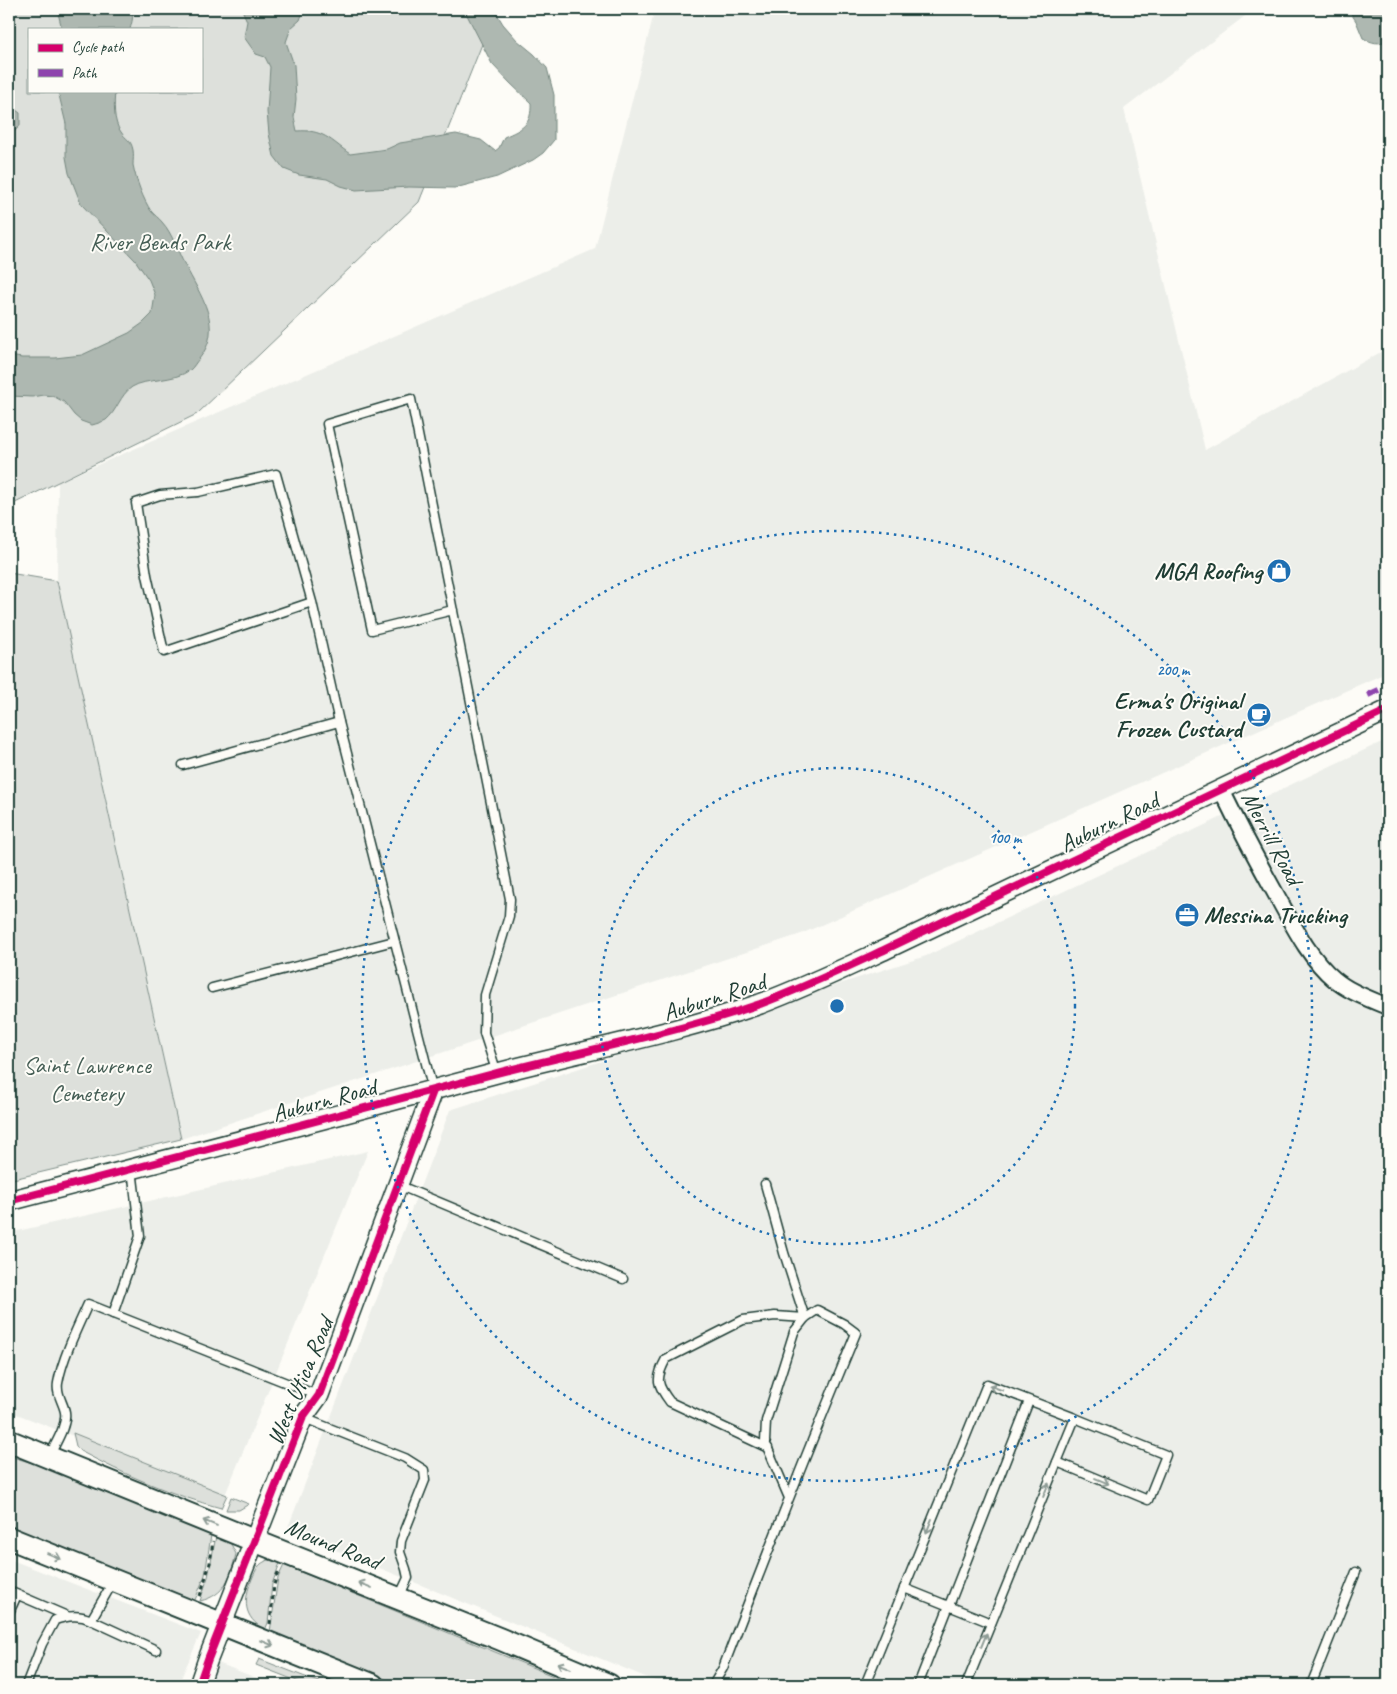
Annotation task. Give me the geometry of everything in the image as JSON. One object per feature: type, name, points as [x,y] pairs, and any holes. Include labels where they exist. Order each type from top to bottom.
[{"type":"main road","name":"Mound Road","points":[[9,1441],[500,1639],[609,1685]]},
{"type":"main road","points":[[9,1538],[373,1685]]},
{"type":"street","name":"Auburn Road","points":[[9,1201],[433,1090],[624,1044],[760,1004],[815,982],[1388,710]]},
{"type":"street","name":"Merrill Road","points":[[1221,789],[1246,841],[1283,908],[1314,957],[1334,979],[1351,990],[1388,1007]]},
{"type":"street","name":"West Utica Road","points":[[200,1685],[303,1417],[319,1395],[433,1090]]},
{"type":"lane","points":[[453,610],[372,630],[327,424],[411,399],[453,610],[510,899],[509,916],[484,995],[484,1033],[497,1074]]},
{"type":"lane","points":[[312,602],[164,652],[147,576],[136,503],[160,495],[198,492],[276,474],[312,602],[339,722],[433,1090]]},
{"type":"lane","points":[[183,765],[339,722]]},
{"type":"lane","points":[[212,988],[394,940]]},
{"type":"lane","points":[[114,1314],[140,1236],[132,1169]]},
{"type":"lane","points":[[765,1184],[784,1253],[805,1318]]},
{"type":"lane","points":[[398,1185],[623,1279]]},
{"type":"lane","points":[[49,1457],[66,1421],[65,1410],[58,1394],[57,1383],[88,1304],[319,1395]]},
{"type":"lane","points":[[713,1685],[723,1668],[856,1333],[844,1324],[817,1310],[805,1318],[794,1332],[766,1421],[765,1442],[789,1498]]},
{"type":"lane","points":[[768,1448],[670,1402],[661,1390],[658,1380],[659,1374],[666,1359],[743,1320],[775,1316],[805,1318]]},
{"type":"lane","points":[[865,1685],[987,1384],[1166,1455],[1148,1500],[1057,1462]]},
{"type":"lane","points":[[918,1685],[1029,1400]]},
{"type":"lane","points":[[303,1417],[404,1458],[424,1470],[425,1480],[401,1541],[400,1552],[408,1578],[398,1598]]},
{"type":"lane","points":[[966,1685],[1075,1418]]},
{"type":"lane","points":[[1311,1685],[1356,1572]]},
{"type":"lane","points":[[91,1620],[114,1580]]},
{"type":"lane","points":[[904,1588],[991,1623]]},
{"type":"lane","points":[[9,1591],[68,1616],[84,1617],[156,1650]]},
{"type":"lane","points":[[9,1613],[17,1594]]},
{"type":"lane","points":[[26,1685],[42,1644],[55,1620],[68,1616]]},
{"type":"path","points":[[197,1600],[208,1569],[214,1536]]},
{"type":"path","points":[[267,1632],[270,1625],[276,1576],[281,1564]]},
{"type":"shaded area","points":[[57,9],[131,9],[130,28],[62,28]]},
{"type":"shaded area","points":[[244,9],[304,9],[300,20],[291,28],[286,42],[294,65],[296,99],[294,117],[297,131],[320,134],[350,154],[387,149],[400,143],[456,134],[481,140],[495,151],[499,148],[504,137],[525,125],[530,116],[531,103],[492,64],[464,9],[494,9],[503,24],[517,40],[547,68],[554,95],[554,140],[543,153],[533,160],[497,177],[455,188],[409,187],[356,190],[341,186],[327,179],[299,175],[284,169],[274,156],[269,134],[267,112],[270,67],[265,57],[256,54],[244,37],[247,21],[243,12]]},
{"type":"shaded area","points":[[655,9],[1254,9],[1124,109],[1205,450],[1388,348],[1388,672],[801,934],[181,1139],[57,581],[58,482],[595,249]]},
{"type":"shaded area","points":[[1348,9],[1388,9],[1388,40],[1375,43],[1363,38],[1356,21]]},
{"type":"shaded area","points":[[58,92],[115,92],[115,118],[118,128],[132,146],[133,165],[138,183],[151,211],[166,227],[172,237],[203,299],[210,323],[210,335],[206,347],[191,369],[183,374],[145,382],[132,387],[124,394],[106,420],[92,425],[81,421],[64,402],[53,396],[9,396],[9,356],[55,358],[82,355],[129,333],[152,314],[155,295],[149,280],[135,260],[81,204],[69,173],[66,157],[66,124]]},
{"type":"shaded area","points":[[12,107],[20,113],[20,126],[9,136],[9,108]]},
{"type":"shaded area","points":[[1388,739],[1388,1685],[665,1685],[287,1530],[450,1110],[926,956]]},
{"type":"shaded area","points":[[368,1151],[225,1495],[9,1411],[9,1233]]},
{"type":"shaded area","points":[[9,1559],[201,1633],[178,1685],[9,1685]]},
{"type":"shaded area","points":[[208,1659],[274,1685],[199,1685]]},
{"type":"green space","name":"River Bends Park","points":[[9,9],[496,9],[419,202],[197,414],[9,506]]},
{"type":"green space","name":"Saint Lawrence Cemetery","points":[[9,573],[57,581],[181,1139],[9,1180]]},
{"type":"green space","points":[[73,1433],[227,1495],[221,1508],[149,1484],[80,1451],[76,1446]]},
{"type":"green space","points":[[9,1456],[36,1464],[211,1535],[205,1575],[195,1600],[183,1598],[9,1528]]},
{"type":"green space","points":[[231,1497],[249,1504],[239,1510],[226,1510]]},
{"type":"green space","points":[[216,1536],[231,1544],[236,1554],[226,1584],[216,1594],[200,1601],[208,1577]]},
{"type":"green space","points":[[269,1560],[280,1563],[272,1584],[268,1623],[265,1630],[252,1620],[246,1601],[256,1570],[262,1563]]},
{"type":"green space","points":[[284,1565],[575,1685],[400,1685],[270,1632],[278,1578]]},
{"type":"green space","points":[[259,1659],[326,1685],[307,1685],[256,1665]]},
{"type":"marked path","points":[[1368,695],[1388,686]]},
{"type":"cycle path","points":[[9,1201],[493,1074],[661,1033],[760,1004],[808,985],[886,949],[1388,710]]},
{"type":"cycle path","points":[[199,1685],[303,1417],[319,1395],[433,1091]]},
{"type":"place","name":"MGA Roofing","points":[[1279,571]]},
{"type":"place","name":"Erma's Original Frozen Custard","points":[[1259,715]]},
{"type":"place","name":"Messina Trucking","points":[[1187,915]]}]
